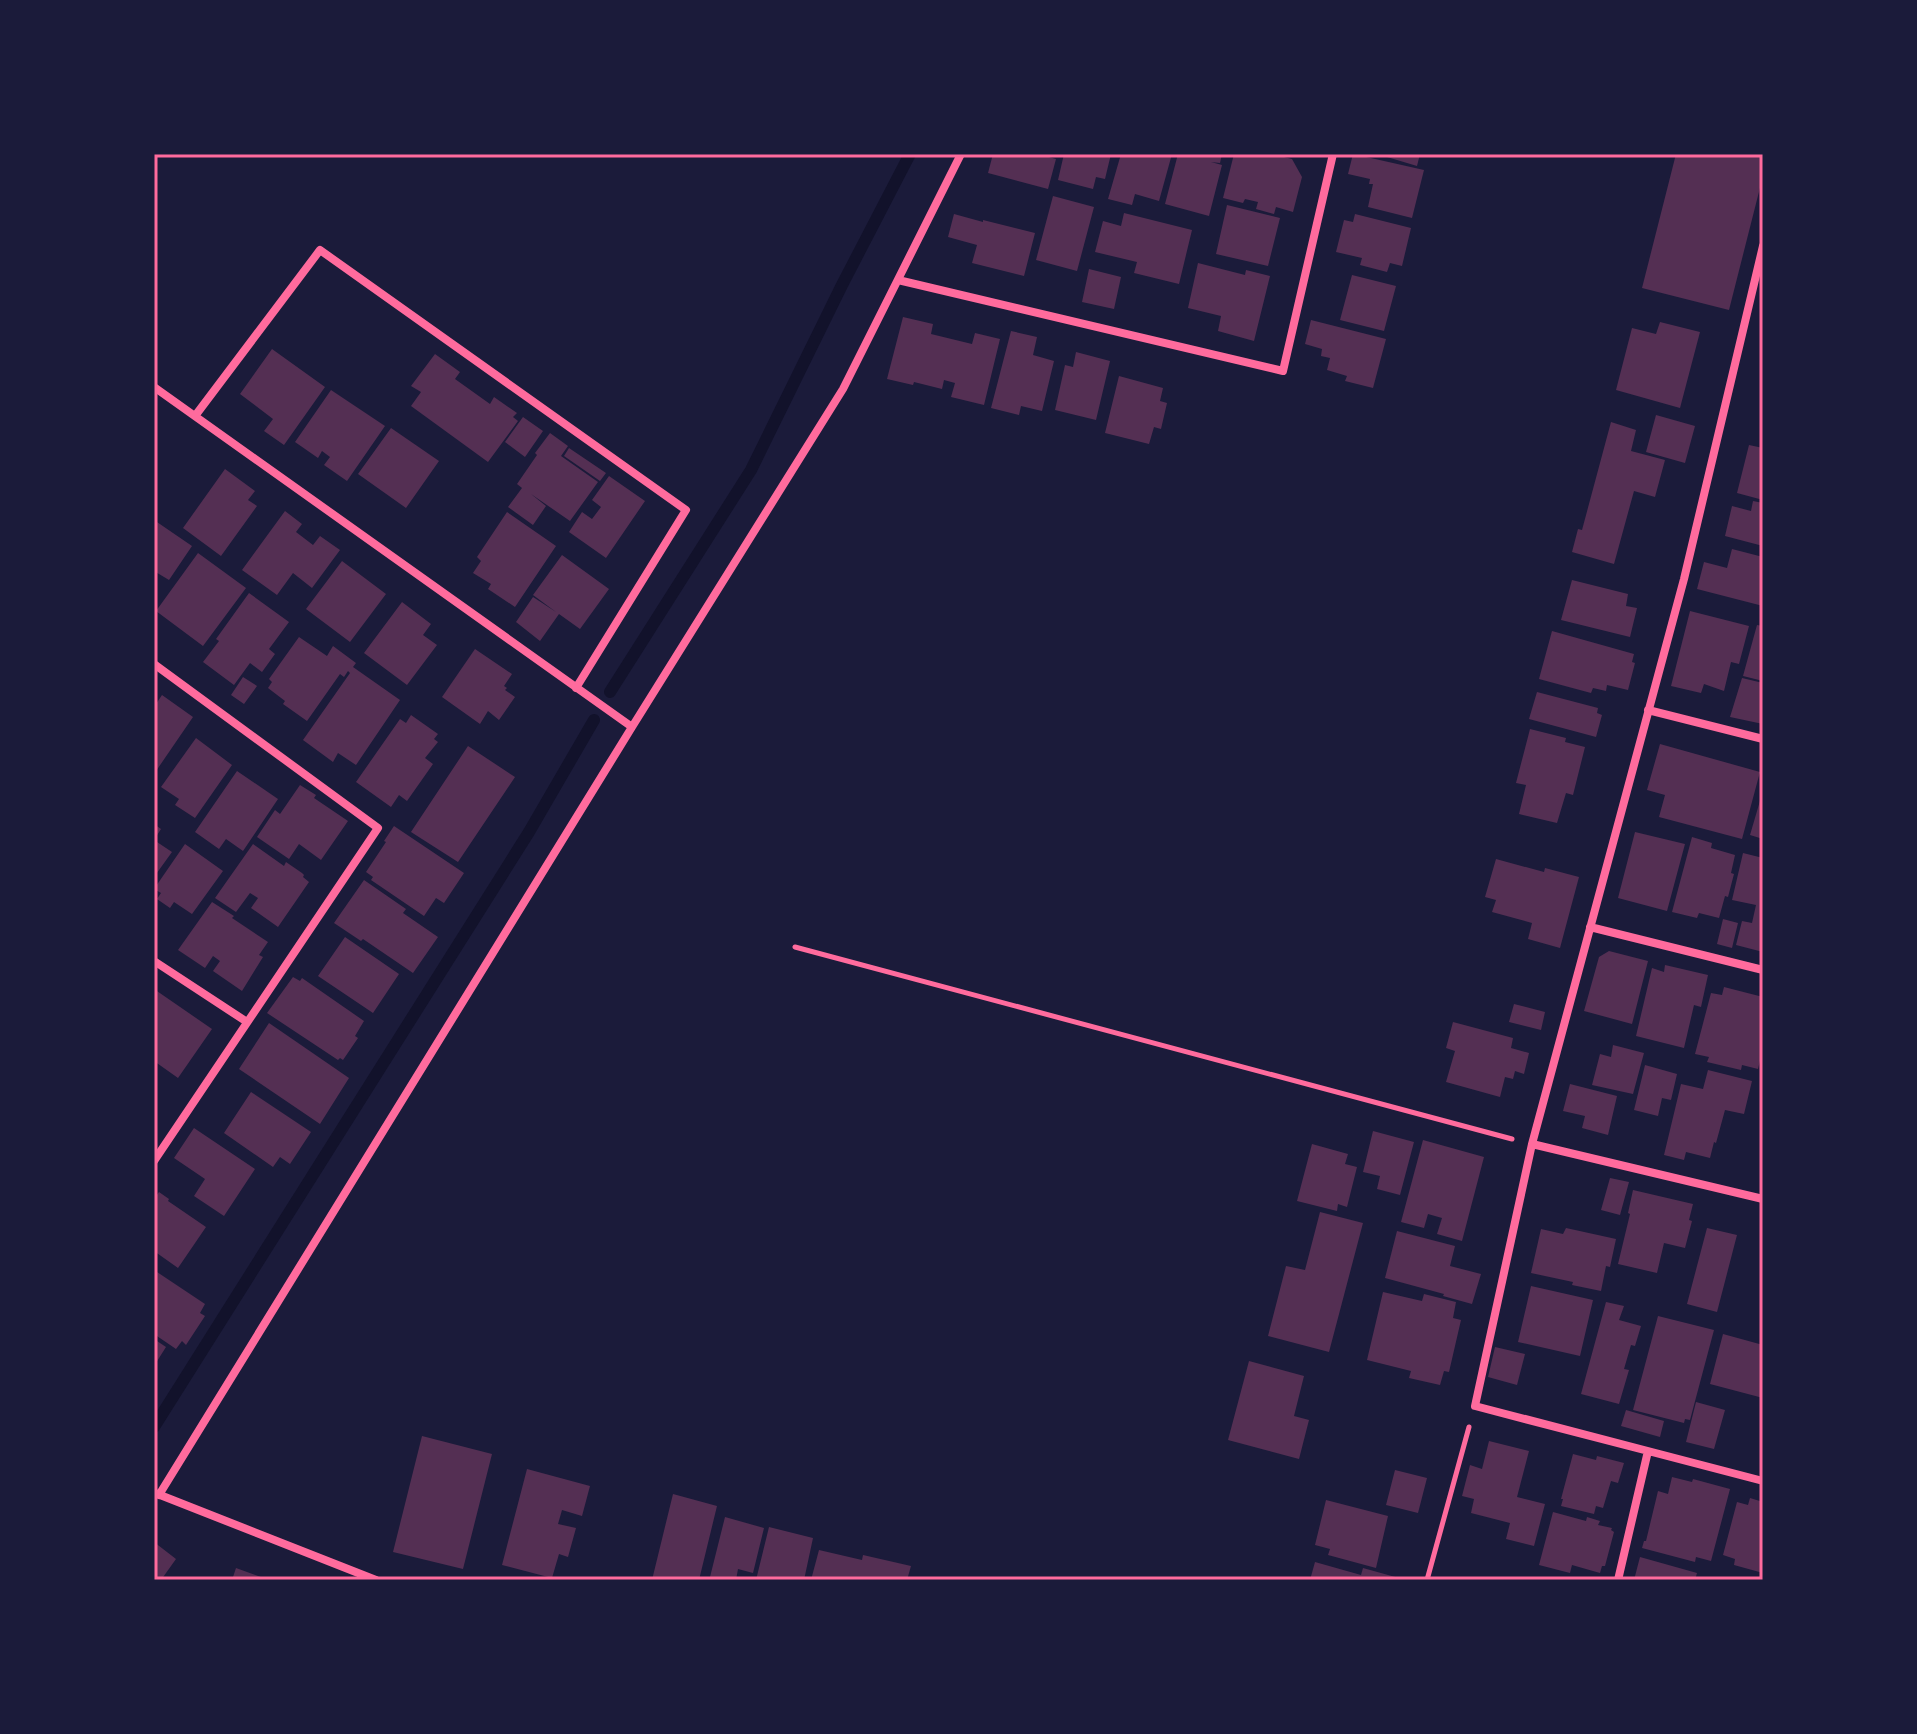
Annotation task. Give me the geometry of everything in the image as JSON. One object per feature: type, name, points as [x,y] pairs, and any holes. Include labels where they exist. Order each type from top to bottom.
[{"type":"street","points":[[376,1580],[156,1494],[843,389],[961,154]]},
{"type":"street","points":[[898,280],[1283,371],[1333,154]]},
{"type":"street","points":[[1763,246],[1684,579],[1532,1144],[1475,1406],[1763,1481]]},
{"type":"street","points":[[195,416],[320,250],[686,510],[576,688]]},
{"type":"street","points":[[154,387],[632,727]]},
{"type":"street","points":[[154,664],[378,828],[154,1161]]},
{"type":"street","points":[[1648,710],[1763,739]]},
{"type":"street","points":[[1590,927],[1763,970]]},
{"type":"street","points":[[154,961],[247,1022]]},
{"type":"street","points":[[1532,1144],[1763,1199]]},
{"type":"street","points":[[1618,1580],[1648,1451]]},
{"type":"path","points":[[795,947],[1532,1144]]},
{"type":"path","points":[[1427,1580],[1475,1406]]},
{"type":"building","points":[[993,154],[1038,154],[1056,159],[1048,189],[988,173]]},
{"type":"building","points":[[1064,154],[1111,154],[1105,179],[1096,177],[1093,189],[1058,180]]},
{"type":"building","points":[[1121,154],[1172,154],[1159,201],[1135,194],[1132,205],[1108,199]]},
{"type":"building","points":[[1178,154],[1222,154],[1220,163],[1211,162],[1222,165],[1209,216],[1165,204]]},
{"type":"building","points":[[1234,154],[1272,154],[1292,159],[1302,177],[1293,212],[1276,207],[1274,214],[1256,209],[1258,202],[1245,199],[1243,203],[1223,198]]},
{"type":"building","points":[[1353,154],[1424,170],[1412,218],[1368,207],[1373,184],[1369,184],[1370,179],[1348,174]]},
{"type":"building","points":[[1377,154],[1420,154],[1417,166]]},
{"type":"building","points":[[1676,154],[1763,154],[1763,176],[1729,310],[1642,288]]},
{"type":"building","points":[[1053,196],[1094,207],[1077,271],[1036,260]]},
{"type":"building","points":[[1227,205],[1280,218],[1268,266],[1216,254]]},
{"type":"building","points":[[1124,213],[1192,230],[1179,284],[1134,273],[1137,262],[1095,252],[1103,221],[1121,226]]},
{"type":"building","points":[[954,214],[1035,233],[1024,276],[972,263],[977,245],[948,237]]},
{"type":"building","points":[[1355,214],[1411,228],[1402,266],[1390,263],[1387,272],[1360,265],[1362,258],[1336,252],[1344,220],[1353,222]]},
{"type":"building","points":[[1198,263],[1245,275],[1246,270],[1270,276],[1254,341],[1218,331],[1221,316],[1188,308]]},
{"type":"building","points":[[1089,269],[1121,277],[1114,309],[1082,302]]},
{"type":"building","points":[[1352,275],[1396,286],[1384,331],[1340,320]]},
{"type":"building","points":[[903,317],[933,324],[931,334],[972,344],[975,333],[1000,339],[984,405],[951,397],[955,383],[944,380],[942,389],[887,379]]},
{"type":"building","points":[[1311,320],[1386,339],[1373,388],[1345,381],[1347,376],[1327,370],[1330,358],[1321,356],[1322,349],[1305,344]]},
{"type":"building","points":[[1660,322],[1700,332],[1680,408],[1616,390],[1632,328],[1656,334]]},
{"type":"building","points":[[1011,331],[1037,337],[1033,355],[1054,361],[1042,411],[1021,406],[1019,415],[991,408]]},
{"type":"building","points":[[272,349],[325,387],[284,445],[264,431],[273,419],[240,394]]},
{"type":"building","points":[[1076,352],[1110,361],[1096,420],[1055,410],[1065,365],[1073,367]]},
{"type":"building","points":[[435,354],[460,372],[455,379],[490,404],[494,397],[517,413],[513,417],[518,421],[488,462],[411,406],[421,392],[411,386]]},
{"type":"building","points":[[1119,376],[1163,388],[1160,401],[1167,403],[1161,429],[1154,427],[1149,444],[1105,433]]},
{"type":"building","points":[[331,390],[385,426],[347,481],[324,465],[330,457],[322,451],[318,458],[295,442]]},
{"type":"building","points":[[1656,415],[1695,426],[1685,463],[1646,452]]},
{"type":"building","points":[[523,417],[543,431],[525,457],[505,442]]},
{"type":"building","points":[[1611,422],[1636,430],[1631,451],[1665,460],[1655,497],[1634,491],[1614,564],[1572,552],[1578,529],[1582,530]]},
{"type":"building","points":[[391,428],[439,461],[406,508],[358,474]]},
{"type":"building","points":[[550,433],[568,446],[561,456],[598,482],[570,521],[531,494],[546,506],[533,525],[508,507],[522,488],[517,484]]},
{"type":"building","points":[[1749,445],[1763,448],[1763,500],[1737,493]]},
{"type":"building","points":[[569,448],[606,473],[600,481],[564,456]]},
{"type":"building","points":[[225,469],[255,491],[248,500],[257,506],[221,556],[183,528]]},
{"type":"building","points":[[609,476],[645,501],[606,558],[569,532],[582,512],[592,519],[601,507],[592,500]]},
{"type":"building","points":[[1753,501],[1763,503],[1763,546],[1725,536],[1732,506],[1751,511]]},
{"type":"building","points":[[285,511],[302,524],[296,532],[313,545],[320,536],[340,550],[312,588],[293,573],[277,595],[242,570]]},
{"type":"building","points":[[507,512],[556,546],[515,607],[488,589],[491,584],[473,573],[481,561],[477,557]]},
{"type":"building","points":[[154,520],[192,546],[169,580],[154,571]]},
{"type":"building","points":[[1732,549],[1763,557],[1763,606],[1697,589],[1704,562],[1727,568]]},
{"type":"building","points":[[198,553],[246,588],[203,646],[156,611]]},
{"type":"building","points":[[562,555],[609,589],[580,629],[559,614],[540,641],[516,622],[533,597],[556,612],[533,595]]},
{"type":"building","points":[[342,561],[386,594],[350,642],[306,609]]},
{"type":"building","points":[[1572,580],[1628,594],[1626,606],[1637,608],[1630,637],[1561,620]]},
{"type":"building","points":[[249,593],[289,622],[269,649],[275,654],[262,672],[250,663],[234,685],[203,662]]},
{"type":"building","points":[[402,602],[431,624],[423,635],[437,645],[407,685],[364,653]]},
{"type":"building","points":[[1690,611],[1749,626],[1739,664],[1731,662],[1724,691],[1704,684],[1701,693],[1671,686]]},
{"type":"building","points":[[1757,625],[1763,626],[1763,681],[1743,676]]},
{"type":"building","points":[[1552,631],[1634,654],[1632,662],[1635,663],[1628,690],[1607,685],[1606,691],[1593,688],[1591,693],[1539,679]]},
{"type":"building","points":[[299,637],[327,656],[333,646],[356,663],[353,667],[400,700],[356,765],[338,753],[333,762],[303,740],[350,673],[348,671],[344,677],[340,674],[307,721],[283,704],[285,701],[268,688],[272,682],[269,679]]},
{"type":"building","points":[[475,649],[512,674],[504,686],[515,697],[499,720],[488,711],[480,724],[442,697]]},
{"type":"building","points":[[243,677],[257,686],[244,704],[231,695]]},
{"type":"building","points":[[1742,678],[1763,683],[1763,724],[1730,717]]},
{"type":"building","points":[[1537,692],[1598,708],[1597,713],[1602,715],[1596,737],[1529,719]]},
{"type":"building","points":[[162,695],[193,717],[154,774],[154,707]]},
{"type":"building","points":[[411,715],[438,734],[434,739],[438,742],[425,758],[433,764],[407,801],[399,795],[391,807],[356,782],[400,719],[406,723]]},
{"type":"building","points":[[1530,729],[1566,738],[1565,742],[1585,747],[1573,795],[1566,793],[1557,823],[1519,814],[1526,785],[1516,783]]},
{"type":"building","points":[[196,738],[232,765],[195,818],[175,805],[179,799],[161,787]]},
{"type":"building","points":[[1660,744],[1760,772],[1742,839],[1659,817],[1665,795],[1647,790]]},
{"type":"building","points":[[468,746],[515,777],[458,862],[411,832]]},
{"type":"building","points":[[237,771],[278,799],[243,851],[226,839],[219,849],[195,832]]},
{"type":"building","points":[[300,785],[348,821],[321,860],[299,844],[289,859],[257,837],[275,810],[280,814]]},
{"type":"building","points":[[1763,794],[1763,839],[1750,835]]},
{"type":"building","points":[[154,824],[161,829],[154,840]]},
{"type":"building","points":[[394,826],[464,873],[444,903],[436,898],[424,916],[371,880],[373,877],[366,872]]},
{"type":"building","points":[[1635,832],[1685,844],[1667,911],[1618,898]]},
{"type":"building","points":[[1692,837],[1712,843],[1711,848],[1735,855],[1731,873],[1734,874],[1719,918],[1699,913],[1697,918],[1672,912]]},
{"type":"building","points":[[154,840],[172,852],[154,877]]},
{"type":"building","points":[[185,844],[223,871],[192,914],[174,902],[170,908],[157,899],[161,893],[154,889]]},
{"type":"building","points":[[253,844],[284,866],[286,862],[309,882],[278,927],[251,908],[258,898],[250,893],[236,912],[215,898]]},
{"type":"building","points":[[1743,853],[1763,858],[1763,952],[1736,945],[1742,921],[1752,923],[1756,905],[1732,900]]},
{"type":"building","points":[[1496,859],[1544,872],[1545,868],[1579,877],[1560,948],[1528,939],[1532,923],[1492,912],[1496,900],[1485,897]]},
{"type":"building","points":[[364,880],[406,909],[403,913],[438,937],[413,973],[334,923]]},
{"type":"building","points":[[212,902],[268,942],[259,955],[263,957],[242,991],[213,971],[220,961],[213,956],[205,968],[178,950]]},
{"type":"building","points":[[1723,919],[1738,923],[1732,948],[1717,944]]},
{"type":"building","points":[[345,937],[399,974],[373,1013],[318,976]]},
{"type":"building","points":[[1609,951],[1648,961],[1632,1024],[1584,1011],[1599,957]]},
{"type":"building","points":[[1665,965],[1708,975],[1701,1007],[1694,1005],[1684,1048],[1636,1036],[1652,968],[1664,972]]},
{"type":"building","points":[[293,977],[300,981],[302,978],[364,1021],[355,1036],[358,1038],[343,1060],[338,1060],[267,1013]]},
{"type":"building","points":[[1724,987],[1763,997],[1763,1048],[1758,1069],[1742,1065],[1741,1070],[1707,1062],[1709,1057],[1695,1054],[1711,993],[1722,995]]},
{"type":"building","points":[[154,989],[212,1029],[178,1078],[154,1061]]},
{"type":"building","points":[[1514,1004],[1545,1012],[1541,1030],[1509,1022]]},
{"type":"building","points":[[1453,1022],[1513,1038],[1511,1048],[1529,1053],[1524,1074],[1515,1071],[1513,1079],[1505,1077],[1500,1097],[1446,1082],[1455,1051],[1446,1048]]},
{"type":"building","points":[[269,1023],[349,1078],[320,1124],[239,1069]]},
{"type":"building","points":[[1613,1045],[1644,1053],[1633,1094],[1592,1085],[1600,1054],[1611,1057]]},
{"type":"building","points":[[1645,1065],[1677,1074],[1671,1100],[1662,1098],[1658,1116],[1634,1110]]},
{"type":"building","points":[[1708,1070],[1752,1081],[1744,1114],[1725,1110],[1710,1158],[1686,1152],[1684,1160],[1664,1155],[1681,1084],[1703,1089]]},
{"type":"building","points":[[1570,1084],[1617,1096],[1608,1135],[1582,1128],[1585,1116],[1563,1111]]},
{"type":"building","points":[[251,1092],[311,1132],[290,1164],[280,1157],[273,1167],[224,1133]]},
{"type":"building","points":[[194,1128],[255,1169],[224,1216],[194,1196],[205,1179],[174,1158]]},
{"type":"building","points":[[1373,1131],[1414,1142],[1400,1195],[1377,1189],[1380,1176],[1363,1172]]},
{"type":"building","points":[[1423,1140],[1484,1157],[1462,1241],[1437,1234],[1442,1218],[1428,1214],[1424,1228],[1401,1222]]},
{"type":"building","points":[[1312,1144],[1348,1154],[1345,1164],[1357,1167],[1347,1207],[1338,1204],[1337,1211],[1297,1201]]},
{"type":"building","points":[[1610,1178],[1629,1182],[1620,1215],[1601,1210]]},
{"type":"building","points":[[1633,1190],[1693,1204],[1685,1248],[1664,1243],[1657,1273],[1618,1264]]},
{"type":"building","points":[[159,1192],[206,1227],[178,1268],[154,1251],[154,1199]]},
{"type":"building","points":[[1320,1212],[1363,1223],[1329,1352],[1268,1336],[1286,1266],[1305,1270]]},
{"type":"building","points":[[1566,1228],[1616,1239],[1601,1291],[1531,1273],[1541,1229],[1563,1234]]},
{"type":"building","points":[[1707,1228],[1737,1235],[1717,1312],[1687,1304]]},
{"type":"building","points":[[1397,1231],[1455,1246],[1450,1266],[1481,1274],[1472,1304],[1385,1278]]},
{"type":"building","points":[[154,1270],[205,1304],[200,1313],[205,1316],[186,1345],[182,1341],[176,1349],[154,1334]]},
{"type":"building","points":[[1531,1286],[1593,1300],[1580,1356],[1518,1342]]},
{"type":"building","points":[[1383,1292],[1422,1301],[1424,1294],[1456,1302],[1453,1318],[1461,1320],[1449,1372],[1444,1371],[1440,1385],[1409,1378],[1411,1371],[1367,1360]]},
{"type":"building","points":[[1606,1302],[1624,1306],[1619,1320],[1641,1326],[1624,1369],[1629,1370],[1619,1404],[1581,1394]]},
{"type":"building","points":[[1658,1316],[1714,1330],[1690,1420],[1685,1419],[1684,1423],[1633,1410]]},
{"type":"building","points":[[1723,1334],[1763,1345],[1763,1398],[1710,1384]]},
{"type":"building","points":[[154,1339],[166,1347],[154,1366]]},
{"type":"building","points":[[1495,1347],[1525,1354],[1517,1385],[1488,1377]]},
{"type":"building","points":[[1249,1361],[1304,1376],[1294,1416],[1309,1420],[1299,1459],[1228,1440]]},
{"type":"building","points":[[1696,1402],[1725,1410],[1714,1449],[1686,1442]]},
{"type":"building","points":[[1626,1410],[1664,1421],[1660,1437],[1621,1426]]},
{"type":"building","points":[[422,1436],[492,1454],[463,1569],[393,1552]]},
{"type":"building","points":[[1489,1441],[1529,1451],[1517,1497],[1545,1504],[1534,1546],[1506,1539],[1510,1523],[1471,1513],[1474,1499],[1462,1496],[1470,1465],[1482,1469]]},
{"type":"building","points":[[1573,1454],[1624,1463],[1618,1483],[1611,1481],[1603,1508],[1596,1506],[1594,1514],[1561,1506]]},
{"type":"building","points":[[527,1469],[590,1486],[582,1516],[562,1510],[558,1524],[576,1528],[568,1557],[559,1554],[552,1578],[502,1565]]},
{"type":"building","points":[[1395,1470],[1427,1478],[1418,1513],[1386,1505]]},
{"type":"building","points":[[1672,1477],[1730,1489],[1711,1561],[1696,1557],[1695,1562],[1642,1548],[1658,1491],[1668,1494]]},
{"type":"building","points":[[673,1494],[717,1506],[699,1580],[652,1580]]},
{"type":"building","points":[[1750,1498],[1763,1502],[1763,1573],[1734,1565],[1735,1559],[1723,1555],[1737,1502],[1748,1505]]},
{"type":"building","points":[[1326,1500],[1388,1516],[1376,1568],[1328,1555],[1330,1549],[1315,1545]]},
{"type":"building","points":[[1553,1512],[1586,1521],[1587,1517],[1600,1521],[1598,1525],[1612,1528],[1614,1532],[1605,1566],[1602,1566],[1600,1573],[1572,1565],[1570,1573],[1539,1565]]},
{"type":"building","points":[[725,1517],[764,1528],[753,1573],[738,1569],[736,1580],[710,1577]]},
{"type":"building","points":[[769,1527],[813,1538],[804,1580],[756,1580]]},
{"type":"building","points":[[154,1542],[176,1559],[161,1580],[154,1580]]},
{"type":"building","points":[[819,1550],[862,1560],[863,1555],[911,1566],[907,1580],[811,1580]]},
{"type":"building","points":[[1640,1557],[1697,1573],[1695,1580],[1634,1580]]},
{"type":"building","points":[[1315,1562],[1361,1575],[1363,1568],[1406,1580],[1310,1580]]},
{"type":"building","points":[[236,1568],[269,1580],[232,1580]]},
{"type":"waterway","points":[[610,692],[751,470],[910,154]]},
{"type":"waterway","points":[[154,1427],[529,832],[594,720]]}]
